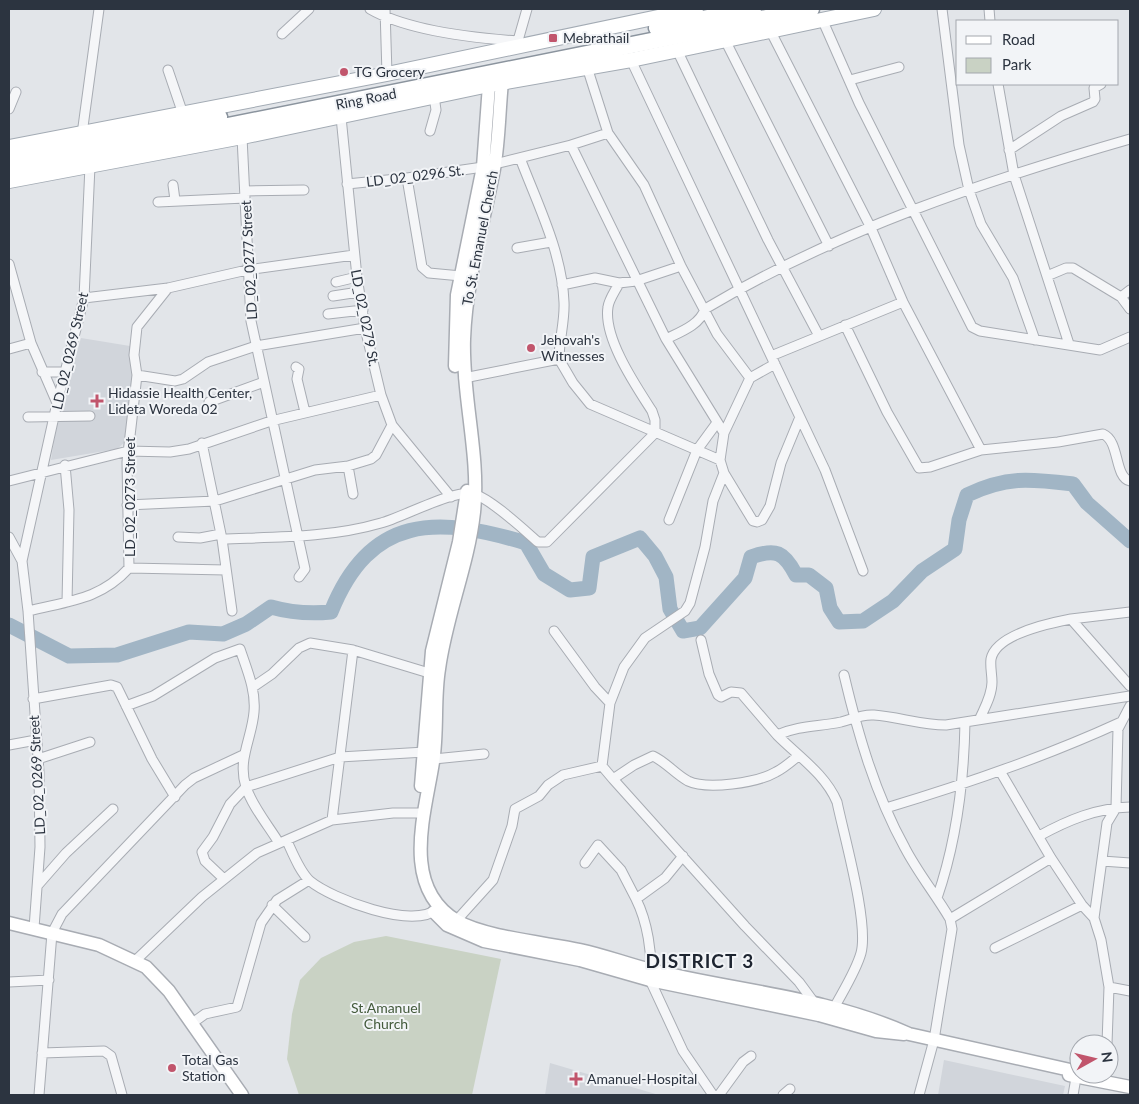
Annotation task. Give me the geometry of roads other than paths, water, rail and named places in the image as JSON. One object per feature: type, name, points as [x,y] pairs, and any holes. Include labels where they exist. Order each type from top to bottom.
[{"type":"highway","name":"Ring Road","points":[[9,159],[753,9]]},
{"type":"highway","name":"Ring Road","points":[[9,170],[816,14]]},
{"type":"main road","points":[[9,147],[387,74],[658,12],[696,9]]},
{"type":"main road","points":[[9,180],[242,137],[496,84],[631,60],[770,30],[816,14],[874,9]]},
{"type":"main road","name":"To St. Emanuel Cherch","points":[[464,543],[469,515],[474,460],[464,378],[467,299],[489,166],[496,84]]},
{"type":"main road","name":"To St. Emanuel Cherch","points":[[471,493],[455,362],[456,323],[461,276],[489,166]]},
{"type":"main road","points":[[430,755],[429,673],[432,651],[464,543]]},
{"type":"main road","points":[[464,543],[438,672],[430,755],[419,813],[425,880],[430,896],[447,925],[484,941],[650,975],[889,1034],[1069,1071]]},
{"type":"main road","points":[[437,910],[456,921],[485,932],[584,951],[650,975],[813,1001],[892,1026],[933,1042]]},
{"type":"main road","points":[[9,923],[99,945],[146,967],[169,991],[242,1095]]},
{"type":"main road","points":[[889,1034],[909,1034]]},
{"type":"street","points":[[82,134],[99,9]]},
{"type":"street","points":[[282,34],[309,9]]},
{"type":"street","points":[[370,9],[458,36],[517,44],[527,9]]},
{"type":"street","points":[[942,9],[960,145],[969,190],[981,224],[1013,278],[1035,340]]},
{"type":"street","points":[[384,13],[387,74]]},
{"type":"street","points":[[816,14],[850,80],[858,102],[972,327],[980,331],[1100,350],[1130,337]]},
{"type":"street","points":[[770,30],[870,228],[903,302],[981,450]]},
{"type":"street","points":[[725,40],[829,246]]},
{"type":"street","points":[[677,50],[782,268],[819,336]]},
{"type":"street","points":[[631,60],[741,288],[833,488],[863,571]]},
{"type":"street","points":[[587,67],[608,133],[644,185],[681,266],[717,334],[750,378]]},
{"type":"street","points":[[850,80],[899,67]]},
{"type":"street","points":[[168,70],[183,114]]},
{"type":"street","points":[[998,85],[1014,175],[1069,344]]},
{"type":"street","points":[[1009,150],[1072,110],[1093,102],[1095,99],[1094,88],[1099,85]]},
{"type":"street","points":[[9,109],[16,92]]},
{"type":"street","points":[[430,131],[436,110],[434,96]]},
{"type":"street","name":"LD_02_0279 St.","points":[[341,117],[357,278],[365,328],[380,395],[392,425],[450,496]]},
{"type":"street","name":"LD_02_0296 St.","points":[[347,184],[407,178],[489,166],[571,145],[608,133]]},
{"type":"street","name":"LD_02_0277 Street","points":[[242,137],[247,270],[251,321],[284,478],[299,537],[305,569],[299,577]]},
{"type":"street","points":[[666,339],[697,322],[702,317],[705,309],[741,288],[870,228],[969,190],[1130,139]]},
{"type":"street","points":[[571,145],[666,339],[716,424],[724,433]]},
{"type":"street","points":[[520,158],[552,242],[562,285],[564,318],[559,334],[559,359],[572,383],[590,404],[720,460]]},
{"type":"street","name":"LD_02_0269 Street","points":[[34,928],[38,885],[40,817],[29,622],[22,561],[57,403],[84,298],[90,166]]},
{"type":"street","points":[[407,178],[422,267],[429,273],[461,276]]},
{"type":"street","points":[[173,185],[175,200]]},
{"type":"street","points":[[158,202],[304,190]]},
{"type":"street","points":[[517,248],[552,242]]},
{"type":"street","points":[[84,298],[168,288],[247,270],[354,255]]},
{"type":"street","points":[[9,264],[42,372],[57,403]]},
{"type":"street","points":[[562,285],[595,278],[620,283],[636,281],[681,266]]},
{"type":"street","points":[[1046,276],[1066,268],[1072,268],[1121,297],[1130,309]]},
{"type":"street","points":[[336,282],[357,278]]},
{"type":"street","points":[[178,537],[299,537],[381,523],[450,496],[471,493],[543,543],[551,538],[655,433],[655,420],[652,411],[618,352],[611,332],[608,305],[620,283]]},
{"type":"street","name":"LD_02_0273 Street","points":[[130,568],[127,505],[128,452],[137,375],[134,355],[137,327],[168,288]]},
{"type":"street","points":[[1121,297],[1130,290]]},
{"type":"street","points":[[333,296],[359,292]]},
{"type":"street","points":[[800,417],[781,463],[770,506],[762,520],[753,521],[724,474],[720,460],[724,433],[750,378],[773,360],[819,336],[903,302]]},
{"type":"street","points":[[328,314],[363,310]]},
{"type":"street","points":[[845,325],[887,412],[919,468],[930,467],[981,450],[1058,442],[1103,434],[1111,440],[1122,475],[1130,481]]},
{"type":"street","points":[[137,375],[175,381],[183,379],[208,362],[256,346],[365,328]]},
{"type":"street","points":[[9,349],[32,343]]},
{"type":"street","points":[[464,378],[559,359]]},
{"type":"street","points":[[296,367],[299,369],[297,379],[305,412]]},
{"type":"street","points":[[42,372],[65,372]]},
{"type":"street","points":[[209,402],[264,382]]},
{"type":"street","points":[[9,481],[65,465],[128,452],[180,451],[272,421],[380,395]]},
{"type":"street","points":[[55,416],[90,416]]},
{"type":"street","name":"LD_02_0269 Street","points":[[28,417],[55,416]]},
{"type":"street","points":[[670,520],[697,450],[716,424]]},
{"type":"street","points":[[127,505],[215,501],[284,478],[316,470],[348,466],[371,459],[376,455],[392,425]]},
{"type":"street","points":[[202,444],[222,537],[232,611]]},
{"type":"street","points":[[65,465],[69,510],[67,602]]},
{"type":"street","points":[[348,466],[353,494]]},
{"type":"street","points":[[724,474],[713,501],[695,593],[685,611],[645,638],[624,667],[610,703],[602,766],[642,814],[683,856],[745,926],[800,982],[813,1001]]},
{"type":"street","points":[[10,541],[22,561]]},
{"type":"street","points":[[28,611],[67,602],[104,590],[117,582],[130,568],[226,570]]},
{"type":"street","points":[[980,718],[990,695],[991,657],[1007,639],[1038,626],[1071,619],[1130,612]]},
{"type":"street","points":[[1071,619],[1130,686]]},
{"type":"street","points":[[554,632],[595,687],[610,703]]},
{"type":"street","points":[[700,640],[709,674],[718,695],[721,697],[732,692],[741,694],[777,735],[824,778],[837,802],[859,905],[862,929],[861,953],[834,1008]]},
{"type":"street","points":[[253,687],[272,674],[299,648],[310,643],[352,650],[429,673]]},
{"type":"street","points":[[126,706],[153,696],[214,658],[240,649],[253,687],[253,724],[243,755],[246,787],[310,880],[332,894],[390,914],[412,917],[437,910]]},
{"type":"street","points":[[332,820],[352,650]]},
{"type":"street","points":[[844,675],[856,729],[886,808],[905,848],[950,920],[950,942],[933,1042],[919,1095]]},
{"type":"street","points":[[33,699],[112,685],[121,691],[126,706],[152,759],[175,796]]},
{"type":"street","points":[[777,735],[792,729],[872,715],[930,725],[965,722],[980,718],[1130,696]]},
{"type":"street","points":[[1094,918],[1107,822],[1116,808],[1121,722],[1130,706]]},
{"type":"street","points":[[937,898],[950,849],[960,786],[965,722]]},
{"type":"street","points":[[886,808],[960,786],[1068,746],[1121,722]]},
{"type":"street","points":[[9,746],[36,740]]},
{"type":"street","points":[[38,759],[90,742]]},
{"type":"street","points":[[224,879],[204,861],[202,852],[213,837],[230,804],[246,787],[340,757],[484,754]]},
{"type":"street","points":[[39,1095],[52,933],[62,914],[194,778],[243,755]]},
{"type":"street","points":[[613,780],[634,765],[653,756],[670,766],[686,780],[700,785],[722,785],[764,777],[776,772],[798,756]]},
{"type":"street","points":[[456,921],[493,880],[512,826],[515,810],[539,796],[548,785],[563,775],[602,766]]},
{"type":"street","points":[[1000,771],[1051,858],[1082,905],[1094,918],[1101,940],[1109,987],[1107,1034]]},
{"type":"street","points":[[1039,836],[1075,818],[1116,808],[1130,807]]},
{"type":"street","points":[[38,885],[66,853],[113,809]]},
{"type":"street","points":[[135,961],[224,879],[257,853],[332,820],[393,813],[419,813]]},
{"type":"street","points":[[585,863],[598,845],[621,870],[644,914],[650,975],[683,1052],[713,1095]]},
{"type":"street","points":[[636,899],[665,878],[683,856]]},
{"type":"street","points":[[950,920],[1051,858]]},
{"type":"street","points":[[1102,861],[1130,863]]},
{"type":"street","points":[[191,1024],[206,1014],[237,1007],[261,923],[272,905],[310,880]]},
{"type":"street","points":[[272,905],[305,937]]},
{"type":"street","points":[[995,948],[1082,905]]},
{"type":"street","points":[[9,982],[49,980]]},
{"type":"street","points":[[1109,987],[1130,991]]},
{"type":"street","points":[[42,1053],[104,1051],[110,1056],[122,1095]]},
{"type":"street","points":[[718,1095],[743,1062],[751,1056]]},
{"type":"waterway","points":[[9,625],[69,656],[117,655],[189,632],[223,634],[246,624],[271,607],[286,611],[331,612],[347,580],[365,556],[386,540],[410,531],[435,527],[494,534],[526,543],[544,574],[570,590],[589,588],[593,557],[640,538],[655,556],[666,577],[670,609],[683,631],[700,628],[745,578],[751,557],[767,553],[778,554],[787,561],[796,575],[809,575],[826,588],[830,608],[839,622],[863,621],[893,601],[922,571],[955,549],[959,520],[967,495],[994,485],[1019,480],[1073,484],[1087,503],[1130,541]]},
{"type":"place","name":"Mebrathail","points":[[553,38]]},
{"type":"place","name":"TG Grocery","points":[[344,72]]},
{"type":"place","name":"Jehovah's Witnesses","points":[[531,348]]},
{"type":"place","name":"Hidassie Health Center, Lideta Woreda 02","points":[[97,401]]},
{"type":"place","name":"Total Gas Station","points":[[172,1068]]},
{"type":"place","name":"Amanuel-Hospital","points":[[576,1079]]},
{"type":"district","name":"DISTRICT 3","points":[[700,961]]},
{"type":"park label","name":"St.Amanuel Church","points":[[386,1016]]}]
